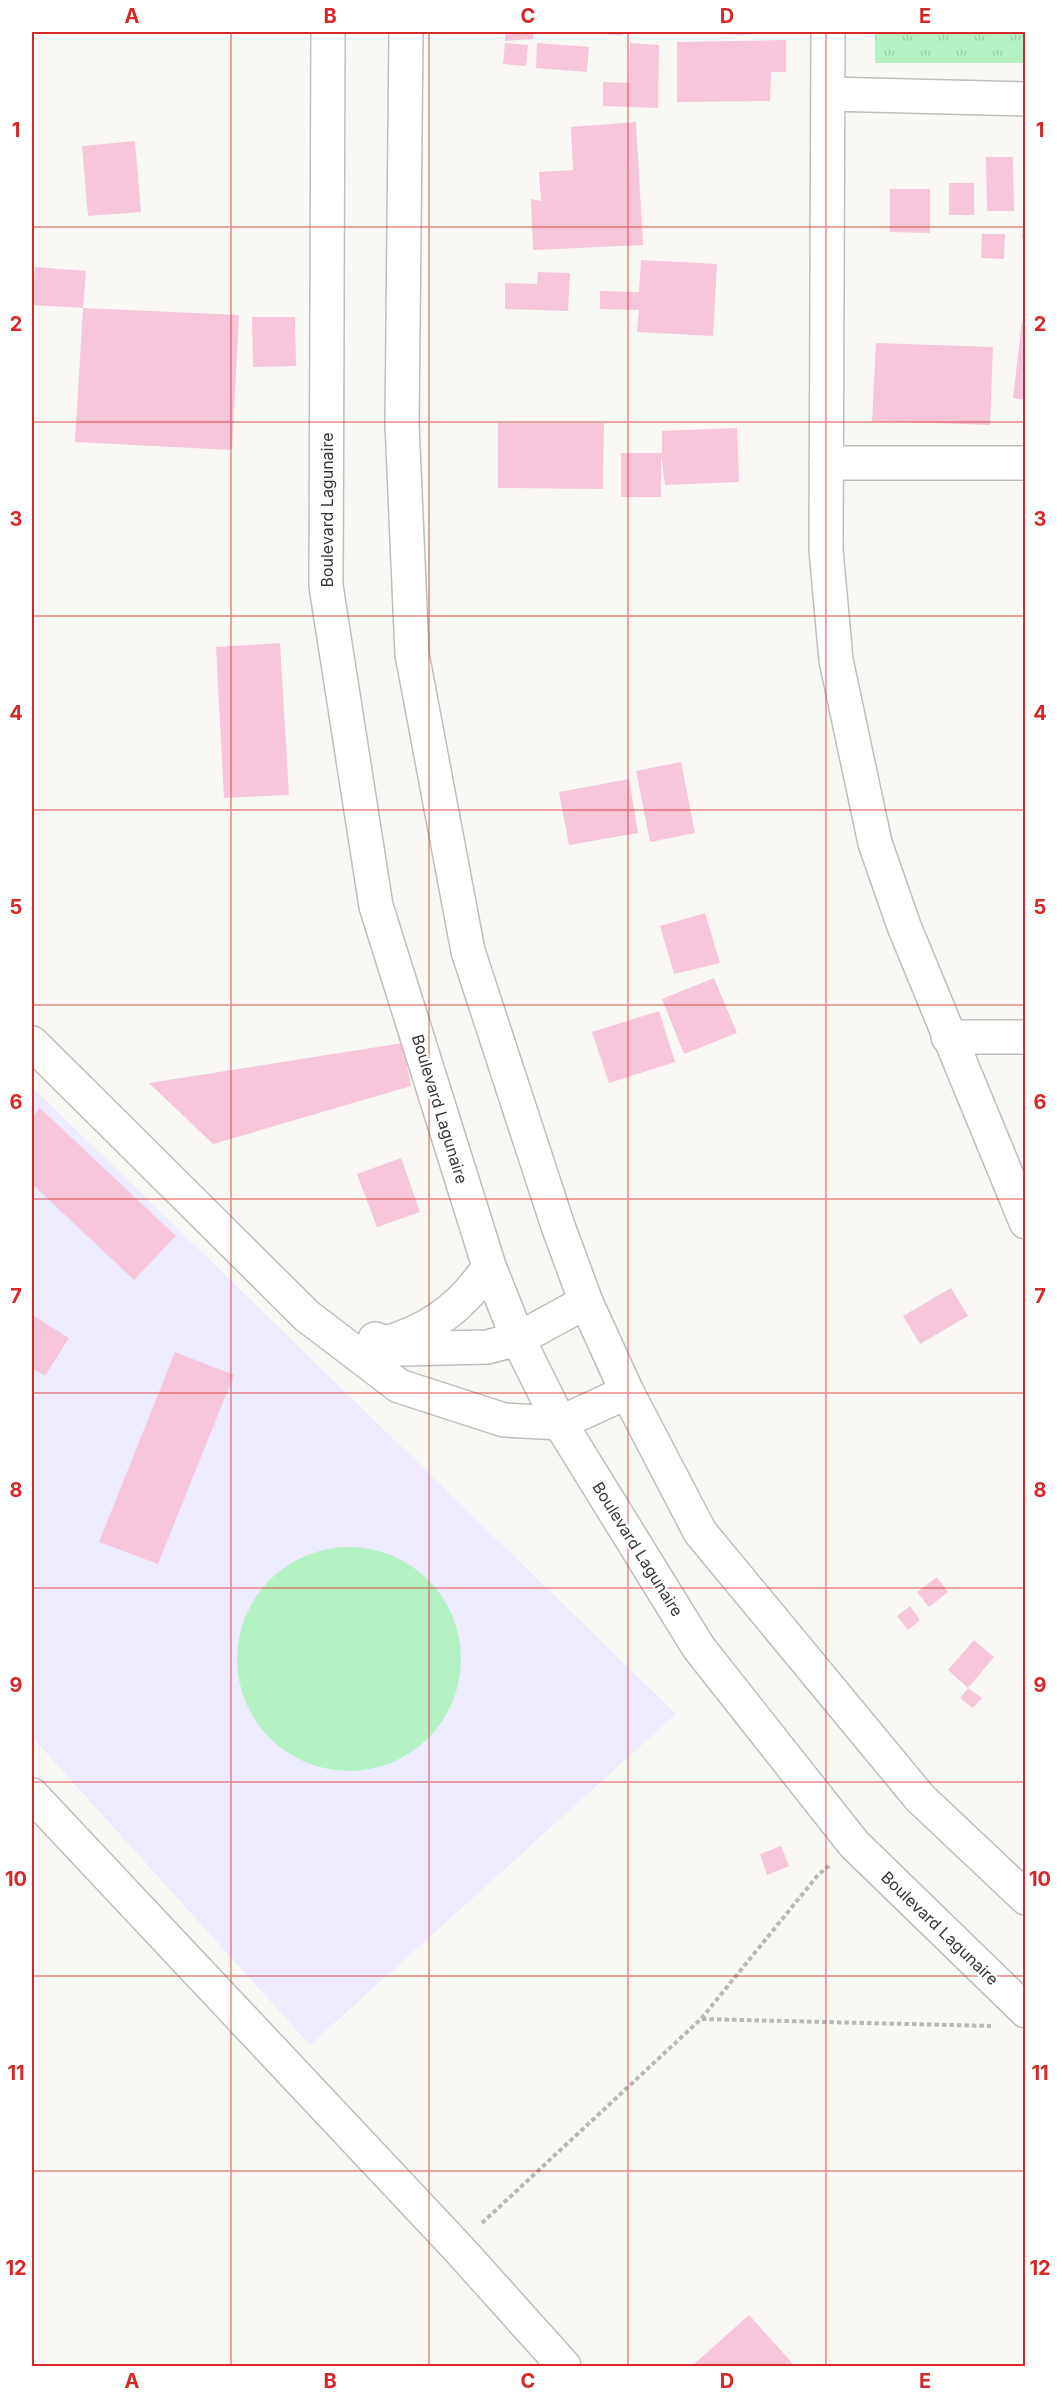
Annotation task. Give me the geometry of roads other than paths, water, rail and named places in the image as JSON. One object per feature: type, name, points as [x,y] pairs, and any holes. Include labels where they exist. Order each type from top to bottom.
[{"type":"main road","name":"Boulevard Lagunaire","points":[[328,32],[326,586],[376,906],[489,1266],[518,1339],[560,1423],[699,1648],[854,1844],[1014,2019]]},
{"type":"main road","points":[[406,32],[402,424],[412,654],[468,951],[558,1226],[586,1302],[627,1392],[700,1532],[920,1798],[1026,1898]]},
{"type":"main road","points":[[828,32],[826,550],[836,660],[875,843],[904,926],[948,1037],[1026,1222]]},
{"type":"main road","points":[[828,94],[1026,99]]},
{"type":"main road","points":[[826,463],[1026,463]]},
{"type":"main road","points":[[948,1037],[1026,1037]]},
{"type":"main road","points":[[32,1043],[307,1316],[399,1386],[504,1420],[560,1423],[627,1392]]},
{"type":"main road","points":[[222,1230],[372,1339],[402,1349],[487,1347],[518,1339],[586,1302]]},
{"type":"main road","points":[[385,1342],[411,1336],[453,1310],[477,1286],[489,1266]]},
{"type":"main road","points":[[32,1795],[457,2247],[564,2367]]}]
